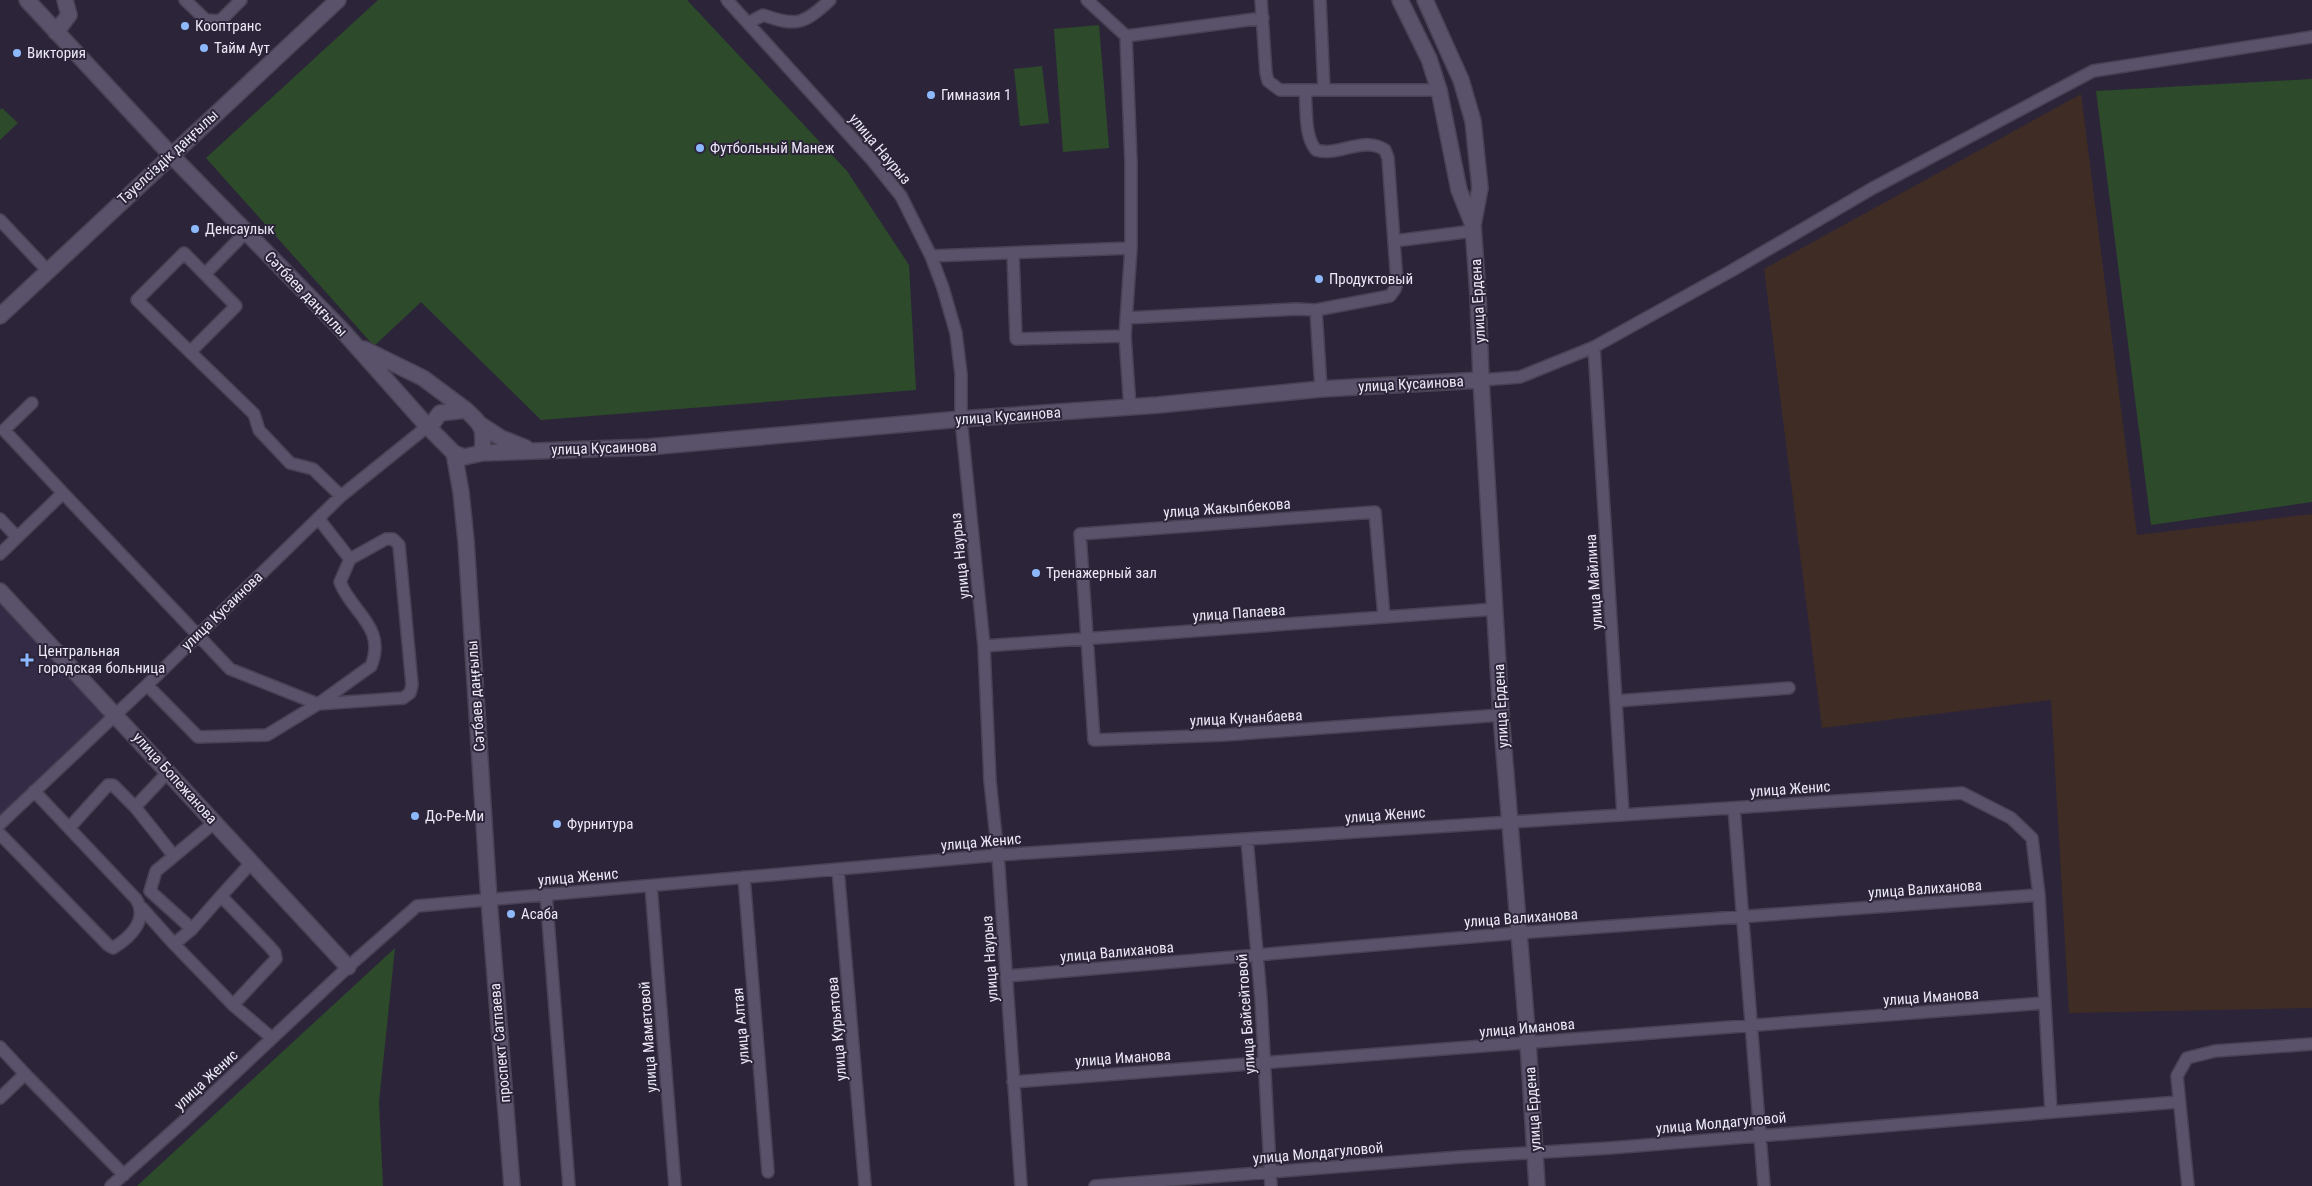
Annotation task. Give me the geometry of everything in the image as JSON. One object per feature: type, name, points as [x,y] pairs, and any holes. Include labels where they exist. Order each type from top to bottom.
[{"type":"street","name":"Сәтбаев даңғылы","points":[[27,0],[171,155],[354,344],[429,428]]},
{"type":"street","points":[[56,32],[69,15],[64,0]]},
{"type":"street","points":[[185,0],[206,20],[220,20],[241,0]]},
{"type":"street","name":"Тәуелсіздік даңғылы","points":[[0,316],[338,0]]},
{"type":"street","name":"улица Наурыз","points":[[727,0],[872,160],[901,196],[931,256],[943,288],[956,333],[961,374],[962,419],[984,646],[990,781],[998,855],[1021,1186]]},
{"type":"street","points":[[748,23],[763,15],[784,22],[798,22],[812,17],[830,0]]},
{"type":"street","points":[[1087,0],[1126,36],[1131,163],[1131,248],[1125,336],[1130,407]]},
{"type":"street","points":[[1261,0],[1268,80],[1280,90],[1439,90]]},
{"type":"street","points":[[1320,0],[1324,90]]},
{"type":"street","name":"улица Ердена","points":[[1400,0],[1429,59],[1439,90],[1459,190],[1473,228]]},
{"type":"street","name":"улица Ердена","points":[[1425,0],[1461,80],[1473,121],[1480,188],[1473,228],[1481,380],[1501,715],[1528,1042],[1537,1186]]},
{"type":"street","points":[[1126,36],[1263,18]]},
{"type":"street","points":[[1481,380],[1520,377],[1594,347],[1731,272],[1873,188],[2093,71],[2312,37]]},
{"type":"street","points":[[1126,318],[1296,309],[1316,310],[1390,296],[1395,290],[1397,283],[1394,241],[1388,158],[1385,150],[1371,144],[1329,152],[1316,150],[1311,144],[1308,132],[1305,91]]},
{"type":"street","points":[[0,220],[48,271]]},
{"type":"street","points":[[1394,241],[1473,228]]},
{"type":"street","points":[[204,274],[246,232]]},
{"type":"street","points":[[931,256],[1131,248]]},
{"type":"street","points":[[190,352],[236,306],[184,253],[137,300],[190,352],[254,414],[259,430],[290,463],[312,469],[341,496]]},
{"type":"street","points":[[1013,253],[1016,340],[1125,336]]},
{"type":"street","points":[[1316,310],[1321,389]]},
{"type":"street","points":[[354,344],[423,378],[501,438],[534,450]]},
{"type":"street","name":"улица Майлина","points":[[1594,347],[1623,815]]},
{"type":"street","name":"улица Кусаинова","points":[[478,454],[534,450],[648,447],[962,419],[1130,407],[1321,389],[1481,380]]},
{"type":"street","points":[[32,403],[2,432],[63,493],[230,669],[318,704],[403,698],[410,693],[412,685],[399,544],[393,539],[386,539],[350,559],[343,571],[340,582],[345,595],[372,629],[374,657],[370,666],[318,704],[267,735],[198,737],[147,685]]},
{"type":"street","points":[[466,410],[440,413],[429,428],[454,453],[464,457],[478,454]]},
{"type":"street","points":[[461,492],[468,467],[478,454],[484,440],[482,425]]},
{"type":"street","name":"улица Кусаинова","points":[[0,824],[147,685],[341,496],[423,430],[429,428]]},
{"type":"street","points":[[454,453],[461,492]]},
{"type":"street","name":"Сәтбаев даңғылы","points":[[461,492],[466,541],[488,900]]},
{"type":"street","points":[[0,554],[63,493]]},
{"type":"street","name":"улица Жакыпбекова","points":[[1087,639],[1080,538],[1080,534],[1083,532],[1250,522],[1372,511],[1375,514],[1384,617]]},
{"type":"street","points":[[318,518],[350,559]]},
{"type":"street","points":[[0,519],[17,537]]},
{"type":"street","name":"улица Бопежанова","points":[[0,591],[116,714],[348,967]]},
{"type":"street","name":"улица Папаева","points":[[984,646],[1496,610]]},
{"type":"street","name":"улица Кунанбаева","points":[[1087,639],[1094,740],[1224,735],[1501,715]]},
{"type":"street","points":[[1616,701],[1789,688]]},
{"type":"street","points":[[136,807],[169,772]]},
{"type":"street","points":[[69,828],[108,786],[116,786],[136,807],[174,856]]},
{"type":"street","points":[[34,792],[233,1005],[272,1038]]},
{"type":"street","name":"улица Женис","points":[[111,1186],[348,967],[417,906],[998,855],[1962,793],[2011,818],[2032,838],[2039,895]]},
{"type":"street","points":[[1734,808],[1764,1186]]},
{"type":"street","points":[[192,929],[150,891],[156,871],[214,822]]},
{"type":"street","points":[[0,834],[113,948],[136,927],[142,918],[142,908]]},
{"type":"street","name":"улица Байсейтовой","points":[[1247,839],[1265,1063],[1271,1186]]},
{"type":"street","points":[[174,944],[192,929],[252,862]]},
{"type":"street","name":"улица Курьятова","points":[[838,869],[865,1186]]},
{"type":"street","name":"улица Алтая","points":[[744,877],[768,1172]]},
{"type":"street","name":"улица Маметовой","points":[[651,886],[675,1186]]},
{"type":"street","points":[[546,894],[569,1186]]},
{"type":"street","points":[[2039,895],[2043,1003],[2051,1112]]},
{"type":"street","name":"улица Валиханова","points":[[1006,976],[1518,933],[2039,895]]},
{"type":"street","points":[[221,896],[270,947],[275,953],[276,959],[233,1005]]},
{"type":"street","name":"проспект Сатпаева","points":[[488,900],[512,1186]]},
{"type":"street","name":"улица Иманова","points":[[1013,1082],[2043,1003]]},
{"type":"street","points":[[2188,1186],[2178,1102],[2177,1076],[2187,1058],[2215,1051],[2312,1044]]},
{"type":"street","points":[[0,1047],[124,1175]]},
{"type":"street","points":[[0,1098],[25,1074]]},
{"type":"street","name":"улица Молдагуловой","points":[[1095,1186],[2178,1102]]},
{"type":"shaded area","points":[[2081,94],[2137,535],[2312,514],[2312,1008],[2069,1013],[2051,700],[1822,728],[1764,269]]},
{"type":"shaded area","name":"Центральная городская больница","points":[[0,603],[107,718],[0,818]]},
{"type":"green space","points":[[378,0],[687,0],[847,171],[909,265],[916,390],[541,420],[421,302],[374,346],[206,158]]},
{"type":"green space","points":[[1099,25],[1109,148],[1063,152],[1054,29]]},
{"type":"green space","points":[[1042,66],[1049,123],[1020,126],[1014,69]]},
{"type":"green space","points":[[2312,79],[2312,502],[2151,525],[2096,91]]},
{"type":"green space","points":[[2,108],[18,123],[0,140],[0,110]]},
{"type":"green space","points":[[395,948],[379,1102],[383,1186],[137,1186]]},
{"type":"place","name":"Кооптранс","points":[[185,26]]},
{"type":"place","name":"Тайм Аут","points":[[204,48]]},
{"type":"place","name":"Виктория","points":[[17,53]]},
{"type":"place","name":"Гимназия 1","points":[[931,95]]},
{"type":"place","name":"Футбольный Манеж","points":[[700,148]]},
{"type":"place","name":"Денсаулык","points":[[195,229]]},
{"type":"place","name":"Продуктовый","points":[[1319,279]]},
{"type":"place","name":"Тренажерный зал","points":[[1036,573]]},
{"type":"place","name":"Центральная городская больница","points":[[27,660]]},
{"type":"place","name":"До-Ре-Ми","points":[[415,816]]},
{"type":"place","name":"Фурнитура","points":[[557,824]]},
{"type":"place","name":"Асаба","points":[[511,914]]}]
